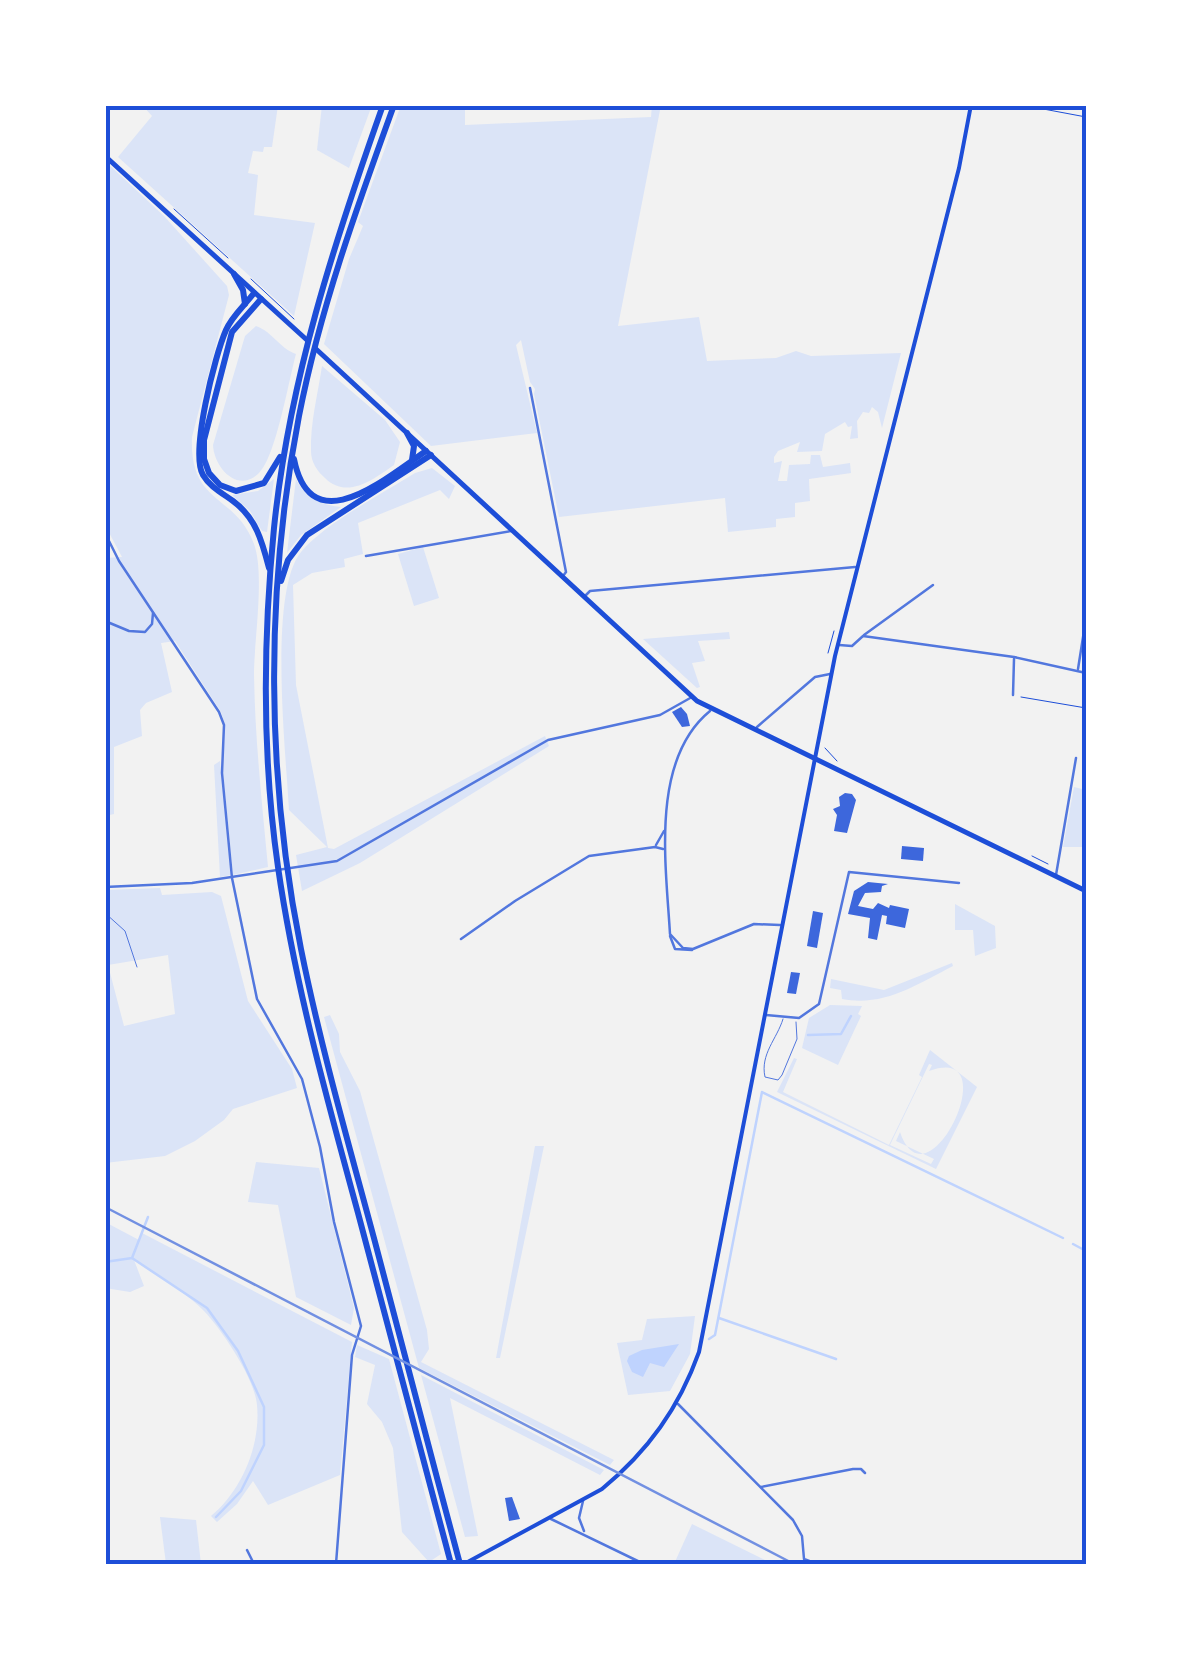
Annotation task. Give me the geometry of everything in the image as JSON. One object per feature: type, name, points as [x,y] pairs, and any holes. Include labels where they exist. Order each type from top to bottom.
[{"type":"highway","points":[[384,105],[341,224],[286,442],[270,574],[267,740],[278,864],[292,950],[320,1074],[451,1564]]},
{"type":"highway","points":[[321,304],[394,105]]},
{"type":"highway","points":[[234,274],[246,304]]},
{"type":"highway","points":[[257,296],[246,304],[223,338],[198,439],[198,459],[209,483],[238,504],[253,521],[270,574]]},
{"type":"highway","points":[[257,296],[229,340],[204,440],[206,466],[214,479],[228,488],[256,488],[272,475],[286,442]]},
{"type":"highway","points":[[306,365],[278,592],[275,675],[283,832],[301,947],[330,1072],[462,1564]]},
{"type":"highway","points":[[407,433],[414,446],[412,460]]},
{"type":"highway","points":[[293,452],[303,486],[327,501],[347,500],[428,453]]},
{"type":"highway","points":[[278,592],[288,560],[306,535],[428,453]]},
{"type":"main road","points":[[462,1564],[602,1488],[664,1426],[684,1392],[706,1326],[831,674],[959,168],[971,105]]},
{"type":"main road","points":[[105,156],[692,697],[711,710],[1086,891]]},
{"type":"street","points":[[530,388],[566,572],[562,577]]},
{"type":"street","points":[[366,556],[512,531]]},
{"type":"street","points":[[105,533],[224,725],[222,772],[232,878],[257,999],[290,1051],[302,1079],[361,1326],[352,1355],[336,1564]]},
{"type":"street","points":[[584,598],[590,591],[842,566],[857,568]]},
{"type":"street","points":[[838,644],[852,646],[933,584]]},
{"type":"street","points":[[105,621],[141,632],[150,628],[152,612]]},
{"type":"street","points":[[1078,670],[1084,631]]},
{"type":"street","points":[[863,636],[1014,658],[1086,673]]},
{"type":"street","points":[[1013,695],[1014,658]]},
{"type":"street","points":[[753,730],[815,678],[831,674]]},
{"type":"street","points":[[105,887],[173,885],[337,861],[548,740],[660,715],[692,697]]},
{"type":"street","points":[[711,710],[694,724],[686,739],[665,804],[670,934],[674,949],[693,950],[754,924],[782,926]]},
{"type":"street","points":[[1056,876],[1076,758]]},
{"type":"street","points":[[655,847],[664,829]]},
{"type":"street","points":[[461,940],[589,856],[655,847],[666,850]]},
{"type":"street","points":[[765,1014],[796,1018],[816,1008],[822,1000],[849,872],[959,883]]},
{"type":"street","points":[[677,1403],[793,1520],[802,1536],[804,1558],[817,1564]]},
{"type":"street","points":[[760,1487],[853,1470],[865,1473]]},
{"type":"street","points":[[585,1498],[579,1518],[585,1532]]},
{"type":"street","points":[[550,1518],[644,1564]]},
{"type":"street","points":[[247,1550],[254,1564]]},
{"type":"lane","points":[[105,913],[126,931],[137,966]]},
{"type":"lane","points":[[783,1018],[767,1050],[762,1071],[770,1079],[782,1076],[797,1039],[796,1018]]},
{"type":"path","points":[[1022,105],[1086,117]]},
{"type":"path","points":[[1013,695],[1086,708]]},
{"type":"shaded area","points":[[142,105],[278,105],[272,147],[264,147],[263,152],[253,151],[248,173],[258,175],[254,215],[315,223],[294,316],[118,157],[152,116]]},
{"type":"shaded area","points":[[322,105],[372,105],[349,168],[317,150]]},
{"type":"shaded area","points":[[401,105],[465,105],[465,125],[651,117],[652,105],[661,105],[618,326],[699,317],[707,361],[776,358],[796,351],[811,356],[901,353],[882,428],[878,412],[872,407],[857,421],[858,438],[850,439],[852,426],[845,422],[825,434],[822,451],[797,452],[800,442],[778,451],[774,457],[774,463],[782,461],[778,481],[787,481],[789,465],[810,464],[811,455],[820,455],[823,467],[850,463],[851,473],[809,479],[810,501],[795,503],[795,517],[776,519],[776,527],[728,532],[725,498],[559,517],[535,389],[521,340],[516,345],[537,433],[431,446],[324,344],[363,226],[358,222]]},
{"type":"shaded area","points":[[105,161],[164,216],[227,286],[229,295],[192,437],[198,475],[246,528],[254,544],[259,572],[254,675],[268,867],[233,875],[223,772],[225,725],[221,712],[175,641],[161,643],[172,692],[146,703],[140,710],[142,736],[114,747],[114,814],[105,816],[105,558],[122,557],[105,525]]},
{"type":"shaded area","points":[[256,326],[296,354],[271,451],[259,473],[243,481],[222,470],[213,445],[245,336]]},
{"type":"shaded area","points":[[322,366],[385,420],[400,442],[394,465],[360,485],[333,484],[319,472],[312,459],[312,430]]},
{"type":"shaded area","points":[[432,468],[455,486],[449,499],[440,490],[358,523],[363,554],[344,559],[345,567],[312,573],[293,585],[296,685],[328,848],[334,849],[545,736],[549,746],[360,863],[302,891],[296,855],[327,847],[289,810],[282,636],[291,572],[301,552],[324,530],[415,473]]},
{"type":"shaded area","points":[[274,479],[267,532],[232,495],[258,491]]},
{"type":"shaded area","points":[[296,479],[314,499],[341,507],[301,535],[287,553]]},
{"type":"shaded area","points":[[423,547],[439,598],[414,606],[398,554]]},
{"type":"shaded area","points":[[729,632],[730,639],[698,641],[705,661],[692,663],[700,687],[697,688],[643,639]]},
{"type":"shaded area","points":[[220,761],[231,875],[220,877],[214,765]]},
{"type":"shaded area","points":[[1074,787],[1086,790],[1086,847],[1063,847]]},
{"type":"shaded area","points":[[160,888],[162,895],[212,892],[221,896],[248,1001],[292,1069],[297,1088],[233,1109],[195,1141],[165,1156],[105,1163],[105,890]],"holes":[[[168,955],[175,1014],[124,1026],[108,965]]]},
{"type":"shaded area","points":[[955,904],[995,926],[996,948],[975,956],[973,930],[955,930]]},
{"type":"shaded area","points":[[952,963],[953,966],[899,993],[872,1000],[842,999],[841,990],[830,988],[831,979],[884,990]]},
{"type":"shaded area","points":[[830,1005],[862,1006],[838,1065],[802,1048],[809,1018]]},
{"type":"shaded area","points":[[330,1015],[339,1034],[340,1052],[360,1091],[427,1330],[429,1349],[421,1362],[614,1460],[610,1465],[419,1368],[324,1017]]},
{"type":"shaded area","points":[[930,1050],[977,1087],[936,1169],[777,1092],[794,1058],[797,1059],[783,1092],[889,1145],[922,1077],[919,1075]],"holes":[[[929,1064],[929,1071],[952,1068],[962,1079],[962,1098],[955,1121],[942,1140],[927,1152],[919,1152],[934,1159],[931,1164],[890,1145]]]},
{"type":"shaded area","points":[[900,1132],[910,1148],[896,1141]]},
{"type":"shaded area","points":[[535,1146],[544,1146],[500,1358],[496,1358]]},
{"type":"shaded area","points":[[256,1162],[319,1168],[354,1308],[351,1325],[296,1297],[278,1205],[248,1202]]},
{"type":"shaded area","points":[[105,1222],[139,1240],[142,1233],[352,1342],[340,1475],[268,1505],[253,1481],[237,1504],[217,1522],[211,1516],[231,1494],[247,1466],[256,1436],[255,1394],[220,1330],[179,1290],[134,1260],[144,1286],[130,1292],[105,1288]]},
{"type":"shaded area","points":[[695,1316],[690,1354],[670,1391],[628,1395],[617,1343],[642,1340],[647,1319]]},
{"type":"shaded area","points":[[357,1345],[389,1359],[441,1554],[429,1562],[402,1532],[393,1448],[382,1422],[367,1404],[375,1365],[355,1357]]},
{"type":"shaded area","points":[[421,1375],[604,1470],[600,1475],[450,1398],[478,1536],[465,1537]]},
{"type":"shaded area","points":[[160,1517],[196,1520],[201,1564],[166,1564]]},
{"type":"shaded area","points":[[692,1524],[773,1564],[674,1564]]},
{"type":"water","points":[[679,1344],[664,1367],[650,1363],[643,1377],[632,1372],[627,1361],[642,1350]]},
{"type":"building","points":[[681,707],[690,726],[682,727],[672,712]]},
{"type":"building","points":[[845,793],[856,800],[847,833],[834,831],[837,815],[833,809],[840,806],[839,797]]},
{"type":"building","points":[[902,846],[924,848],[923,861],[901,859]]},
{"type":"building","points":[[868,882],[888,884],[882,886],[881,892],[865,893],[858,906],[873,909],[878,903],[909,909],[905,928],[886,924],[887,916],[882,915],[877,940],[868,938],[870,918],[848,914],[854,891]]},
{"type":"building","points":[[813,911],[823,913],[817,948],[807,946]]},
{"type":"building","points":[[791,972],[800,973],[796,994],[787,993]]},
{"type":"building","points":[[512,1497],[520,1519],[509,1521],[505,1498]]},
{"type":"waterway","points":[[808,1035],[841,1034],[851,1016]]},
{"type":"waterway","points":[[709,1339],[715,1335],[762,1092],[1063,1238]]},
{"type":"waterway","points":[[105,1262],[132,1258],[148,1217]]},
{"type":"waterway","points":[[1073,1244],[1086,1251]]},
{"type":"waterway","points":[[132,1258],[207,1308],[238,1351],[264,1407],[264,1445],[241,1491],[216,1517]]},
{"type":"waterway","points":[[719,1318],[836,1359]]},
{"type":"railway","points":[[105,1207],[794,1564]]}]
